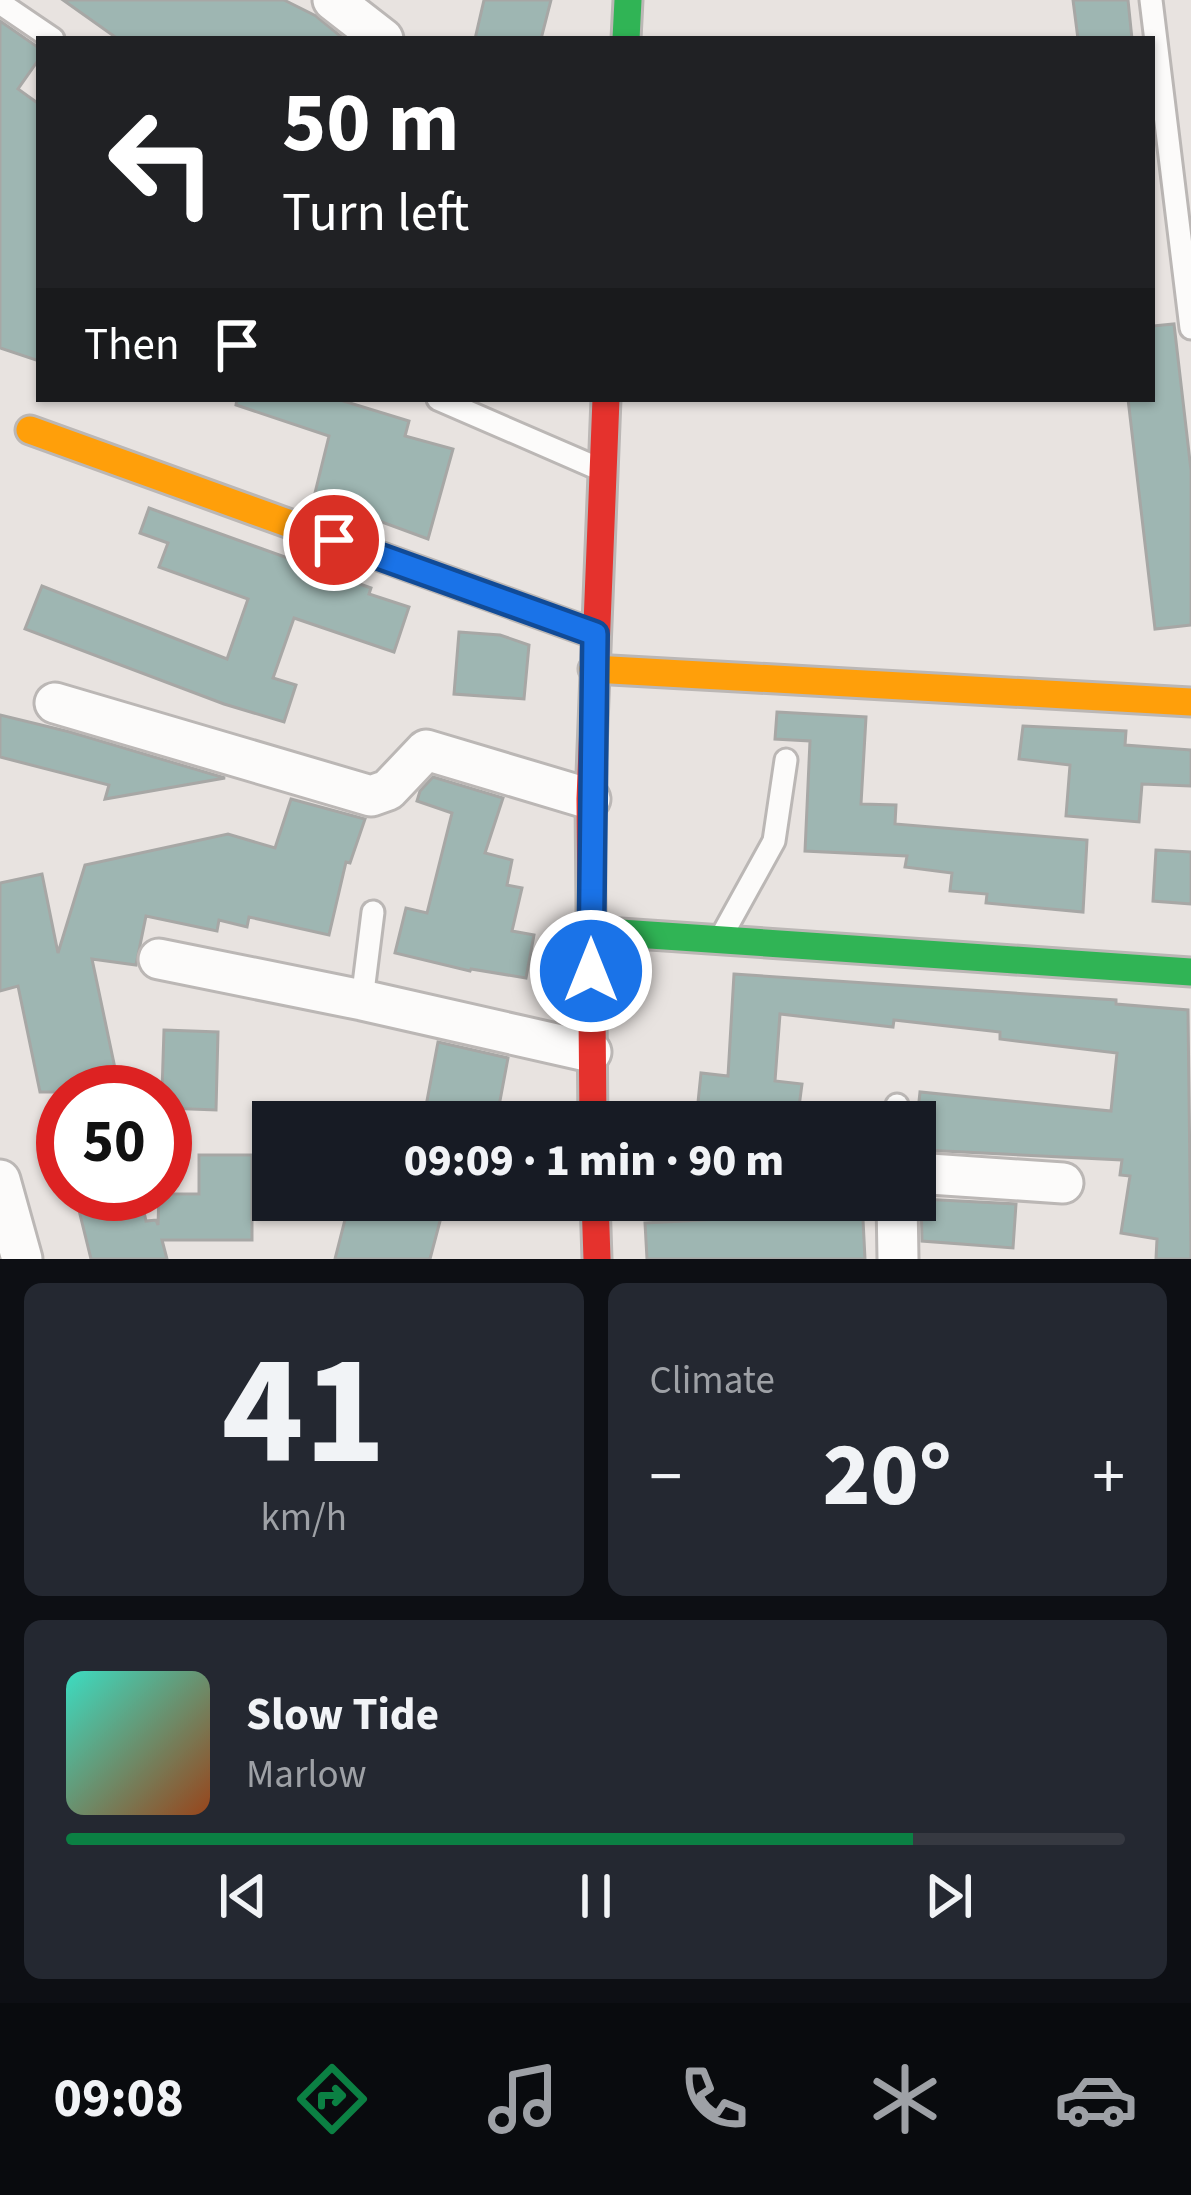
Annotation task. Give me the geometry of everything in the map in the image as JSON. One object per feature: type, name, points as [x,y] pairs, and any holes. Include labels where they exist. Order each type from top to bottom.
[{"type":"street","points":[[333,0],[379,36]]},
{"type":"street","points":[[626,36],[628,0]]},
{"type":"street","points":[[592,1101],[590,799],[606,402]]},
{"type":"street","points":[[30,430],[595,634]]},
{"type":"street","points":[[593,669],[1191,702]]},
{"type":"street","points":[[56,703],[371,796],[388,790],[426,751],[590,799]]},
{"type":"street","points":[[591,931],[1191,972]]},
{"type":"street","points":[[159,959],[591,1052]]},
{"type":"street","points":[[936,1175],[1063,1184]]},
{"type":"street","points":[[0,1180],[22,1259]]},
{"type":"street","points":[[596,1221],[597,1259]]},
{"type":"street","points":[[897,1221],[898,1259]]},
{"type":"lane","points":[[1150,0],[1185,239],[1191,328]]},
{"type":"lane","points":[[0,3],[49,36]]},
{"type":"lane","points":[[445,402],[603,471]]},
{"type":"lane","points":[[718,942],[774,841],[786,760]]},
{"type":"lane","points":[[362,1000],[373,912]]},
{"type":"building","points":[[63,0],[284,0],[316,16],[340,36],[114,36]]},
{"type":"building","points":[[484,0],[551,0],[542,36],[476,36]]},
{"type":"building","points":[[1073,0],[1128,0],[1132,36],[1078,36]]},
{"type":"building","points":[[0,21],[36,46],[36,63],[18,89],[36,102],[36,360],[0,348]]},
{"type":"building","points":[[1174,324],[1191,470],[1191,625],[1155,629],[1128,402],[1155,402],[1155,326]]},
{"type":"building","points":[[347,402],[409,421],[405,436],[453,449],[428,539],[314,497],[329,436],[236,405]]},
{"type":"building","points":[[149,508],[371,588],[369,594],[409,607],[394,652],[294,618],[273,678],[296,685],[284,722],[25,629],[42,586],[227,659],[248,599],[159,567],[168,543],[140,533]]},
{"type":"building","points":[[459,632],[500,635],[529,645],[524,699],[454,694]]},
{"type":"building","points":[[777,712],[866,717],[861,804],[896,805],[895,824],[1087,840],[1083,912],[986,903],[987,894],[950,891],[952,873],[905,867],[907,856],[805,851],[810,741],[775,739]]},
{"type":"building","points":[[0,715],[225,778],[105,799],[109,785],[0,757]]},
{"type":"building","points":[[1023,726],[1126,731],[1125,745],[1191,750],[1191,786],[1142,784],[1139,822],[1066,816],[1070,765],[1019,759]]},
{"type":"building","points":[[433,777],[503,798],[485,853],[512,860],[507,885],[522,888],[512,931],[534,935],[526,978],[470,971],[395,953],[406,908],[427,913],[452,813],[417,801]]},
{"type":"building","points":[[291,799],[365,819],[350,863],[346,862],[329,935],[249,917],[247,927],[219,920],[217,931],[146,916],[136,965],[92,959],[114,1065],[36,1065],[36,1073],[18,986],[0,991],[0,883],[42,874],[58,953],[85,865],[228,834],[275,848]]},
{"type":"building","points":[[1156,850],[1191,852],[1191,904],[1153,901]]},
{"type":"building","points":[[734,974],[1116,1000],[1116,1004],[1188,1010],[1191,1259],[1156,1259],[1157,1239],[1121,1233],[1130,1176],[1120,1175],[1122,1160],[936,1151],[936,1101],[919,1101],[920,1092],[1111,1111],[1117,1053],[1000,1039],[1000,1032],[894,1020],[893,1027],[780,1014],[775,1081],[802,1084],[800,1101],[698,1101],[701,1073],[728,1076]]},
{"type":"building","points":[[164,1030],[218,1032],[216,1110],[192,1109],[192,1065],[163,1065]]},
{"type":"building","points":[[438,1042],[508,1058],[500,1101],[427,1101]]},
{"type":"building","points":[[199,1155],[252,1155],[252,1240],[162,1240],[167,1259],[91,1259],[82,1221],[156,1221],[158,1225],[158,1221],[192,1221],[192,1194],[199,1194]]},
{"type":"building","points":[[936,1200],[1016,1204],[1013,1248],[922,1241],[922,1221],[936,1221]]},
{"type":"building","points":[[345,1221],[440,1221],[430,1259],[335,1259]]},
{"type":"building","points":[[863,1221],[865,1259],[647,1259],[645,1223]]},
{"type":"traffic: fast","points":[[626,36],[628,0]]},
{"type":"traffic: fast","points":[[591,931],[1191,972]]},
{"type":"traffic: slow","points":[[30,430],[595,634]]},
{"type":"traffic: slow","points":[[593,669],[1191,702]]},
{"type":"traffic: jam","points":[[593,1101],[590,799],[606,402]]},
{"type":"traffic: jam","points":[[596,1221],[597,1259]]},
{"type":"route","points":[[334,540],[595,634],[591,971]]}]
